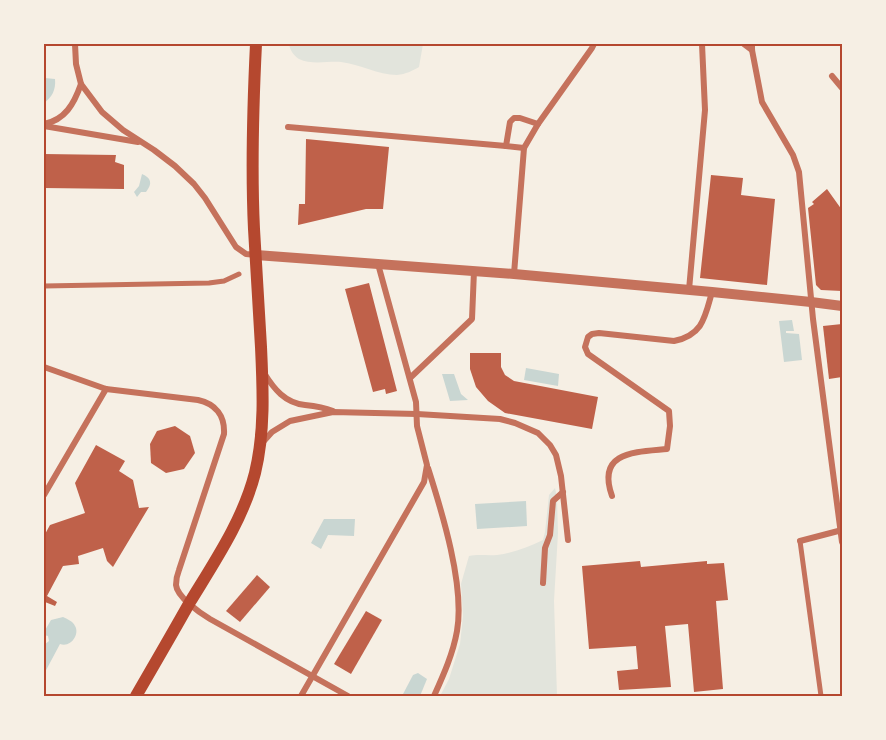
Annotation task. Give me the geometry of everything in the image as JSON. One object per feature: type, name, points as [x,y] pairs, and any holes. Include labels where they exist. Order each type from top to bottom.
[{"type":"main road","points":[[136,696],[238,519],[251,484],[260,445],[263,402],[252,142],[256,44]]},
{"type":"street","points":[[75,44],[76,64],[81,84],[102,112],[165,158],[194,184],[236,247],[246,254],[514,274],[843,306]]},
{"type":"street","points":[[514,274],[524,148],[594,44]]},
{"type":"street","points":[[689,290],[705,110],[702,44]]},
{"type":"street","points":[[744,44],[752,47],[762,102],[793,155],[799,172],[812,302],[843,542]]},
{"type":"street","points":[[832,76],[843,88]]},
{"type":"street","points":[[44,125],[57,120],[65,113],[77,96],[81,84]]},
{"type":"street","points":[[506,146],[510,122],[514,118],[538,124]]},
{"type":"street","points":[[44,125],[144,143]]},
{"type":"street","points":[[288,127],[524,148]]},
{"type":"street","points":[[378,264],[410,378],[416,402],[418,436],[437,497],[453,563],[459,615],[454,646],[434,696]]},
{"type":"street","points":[[410,378],[472,318],[474,271]]},
{"type":"street","points":[[44,286],[209,283],[224,281],[239,274]]},
{"type":"street","points":[[612,496],[608,483],[610,469],[618,459],[629,453],[667,448],[670,426],[669,411],[594,360],[585,347],[588,337],[599,333],[674,342],[686,339],[695,333],[700,325],[712,292]]},
{"type":"street","points":[[44,367],[106,389],[206,402],[218,411],[225,427],[221,446],[177,577],[178,591],[190,604],[210,619],[348,696]]},
{"type":"street","points":[[262,371],[282,396],[296,404],[316,406],[333,412]]},
{"type":"street","points":[[44,495],[106,389]]},
{"type":"street","points":[[260,445],[272,432],[290,421],[333,412],[500,419],[526,427],[550,445],[559,463],[568,540]]},
{"type":"street","points":[[300,696],[424,482],[427,465]]},
{"type":"street","points":[[418,491],[425,487],[437,497]]},
{"type":"street","points":[[543,583],[545,548],[550,535],[553,501],[563,492]]},
{"type":"street","points":[[820,696],[800,541],[842,530]]},
{"type":"shaded area","points":[[289,44],[423,44],[419,67],[397,75],[341,62],[304,61],[293,54]]},
{"type":"shaded area","points":[[45,78],[55,79],[55,87],[44,103],[44,81]]},
{"type":"shaded area","points":[[142,174],[149,179],[150,183],[146,192],[141,192],[137,197],[134,192],[139,186]]},
{"type":"shaded area","points":[[792,320],[794,331],[786,331],[786,333],[799,334],[802,360],[784,362],[779,321]]},
{"type":"shaded area","points":[[526,368],[559,374],[558,386],[524,380]]},
{"type":"shaded area","points":[[442,374],[454,374],[461,394],[468,400],[450,401]]},
{"type":"shaded area","points":[[555,488],[558,533],[554,601],[557,696],[440,696],[449,679],[460,644],[463,616],[461,584],[469,556],[509,553],[543,540],[549,495]]},
{"type":"shaded area","points":[[526,501],[527,526],[477,529],[475,504]]},
{"type":"shaded area","points":[[324,519],[355,519],[354,536],[328,535],[321,549],[311,543]]},
{"type":"shaded area","points":[[63,617],[74,624],[76,633],[74,640],[68,644],[60,644],[44,674],[44,645],[49,641],[44,632],[51,620]]},
{"type":"shaded area","points":[[418,673],[427,679],[420,696],[402,696],[413,675]]},
{"type":"building","points":[[306,139],[389,147],[383,209],[366,209],[298,225],[299,204],[305,204]]},
{"type":"building","points":[[44,154],[116,155],[115,162],[124,165],[124,189],[44,188]]},
{"type":"building","points":[[711,175],[743,178],[741,195],[775,199],[767,285],[700,278]]},
{"type":"building","points":[[827,189],[842,210],[842,291],[821,290],[816,285],[808,208]]},
{"type":"building","points":[[369,283],[397,391],[386,394],[385,389],[373,392],[345,289]]},
{"type":"building","points":[[842,324],[842,377],[829,379],[823,326]]},
{"type":"building","points":[[470,353],[501,353],[501,367],[505,375],[514,381],[598,397],[592,429],[505,413],[488,401],[476,387],[470,369]]},
{"type":"building","points":[[175,426],[190,436],[195,453],[184,469],[166,473],[151,463],[150,444],[157,431]]},
{"type":"building","points":[[96,445],[125,461],[119,471],[133,480],[139,508],[149,507],[113,567],[107,561],[103,548],[78,556],[79,564],[63,566],[47,596],[57,602],[55,606],[45,602],[44,605],[44,536],[50,525],[85,513],[75,483]]},
{"type":"building","points":[[640,561],[641,567],[707,561],[707,564],[724,563],[728,600],[716,601],[723,689],[694,692],[688,624],[665,626],[671,687],[619,690],[617,671],[638,669],[636,646],[589,649],[582,566]]},
{"type":"building","points":[[257,575],[270,587],[240,622],[226,611]]},
{"type":"building","points":[[366,611],[382,620],[351,674],[334,664]]}]
